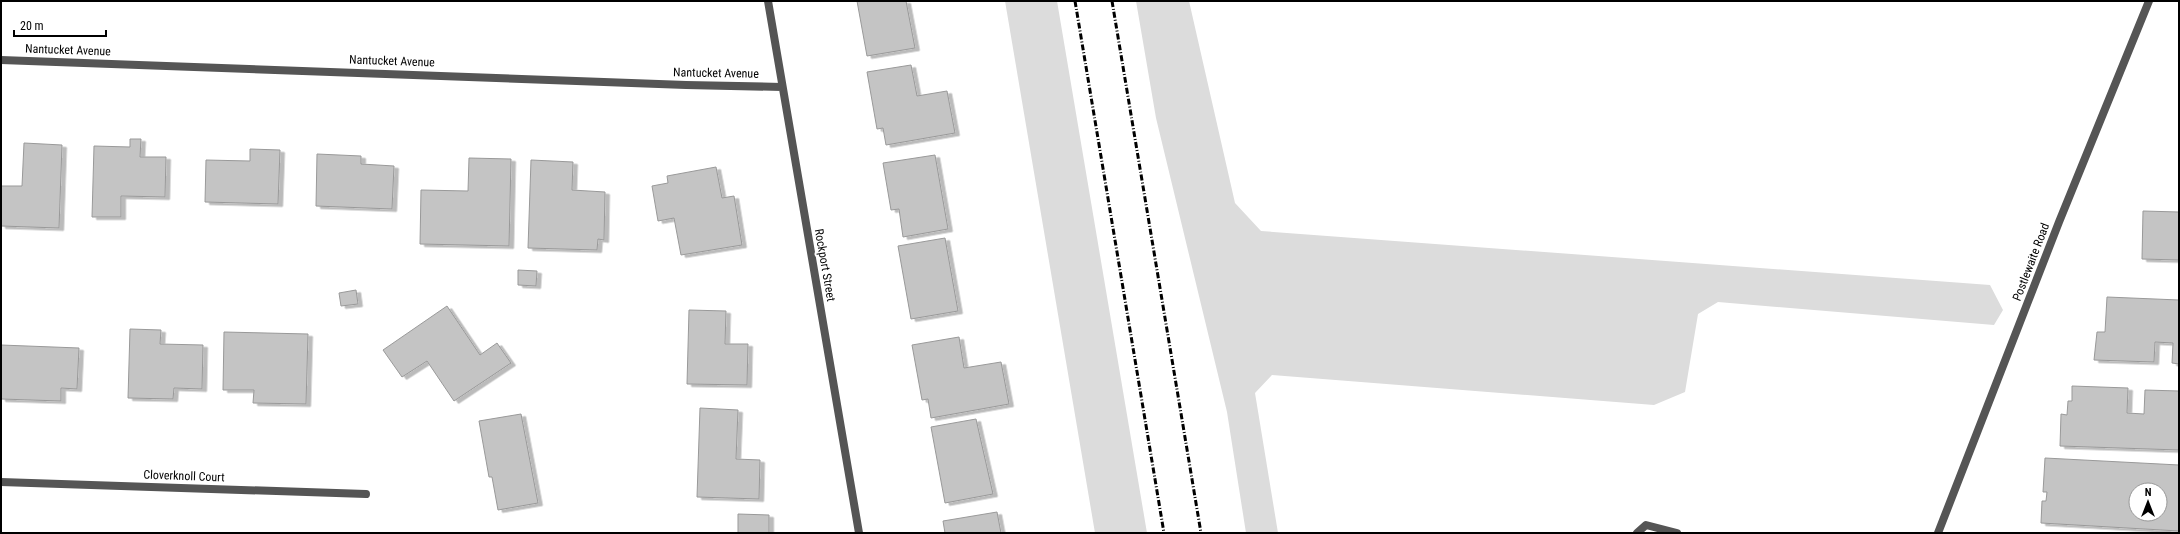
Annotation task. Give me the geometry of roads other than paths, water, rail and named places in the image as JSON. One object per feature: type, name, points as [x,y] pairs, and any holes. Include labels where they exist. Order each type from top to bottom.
[{"type":"street","name":"Rockport Street","points":[[768,1],[859,533]]},
{"type":"street","name":"Postlewaite Road","points":[[1938,533],[2002,373],[2059,222],[2149,1]]},
{"type":"street","name":"Nantucket Avenue","points":[[1,60],[686,85],[782,86]]},
{"type":"street","name":"Cloverknoll Court","points":[[1,482],[366,494]]},
{"type":"street","points":[[1637,533],[1646,525],[1677,533]]},
{"type":"railway","points":[[1075,1],[1164,533]]},
{"type":"railway","points":[[1112,1],[1201,533]]}]
